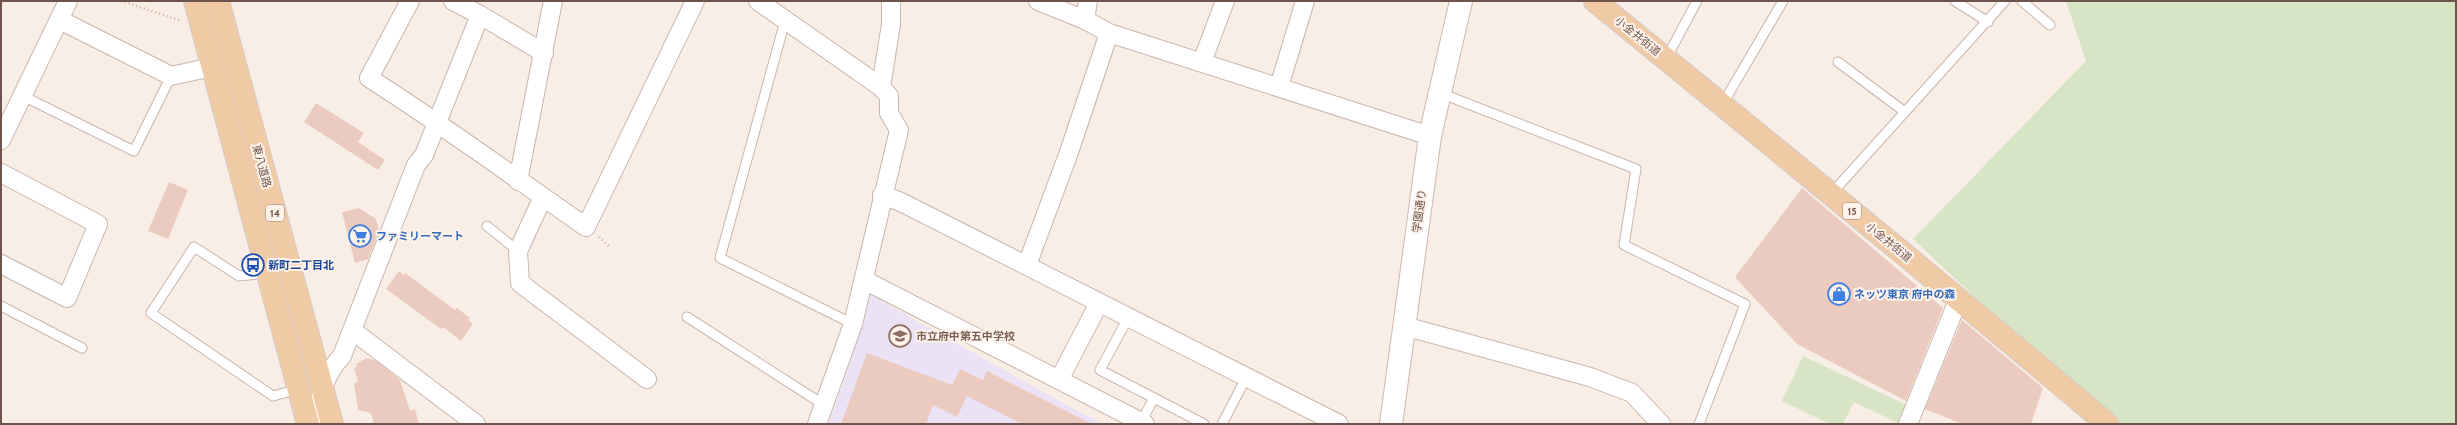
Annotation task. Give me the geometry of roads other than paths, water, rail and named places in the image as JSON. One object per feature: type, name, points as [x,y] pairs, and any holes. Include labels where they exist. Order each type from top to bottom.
[{"type":"main road","name":"東八道路","points":[[195,1],[308,424]]},
{"type":"main road","name":"東八道路","points":[[218,1],[332,424]]},
{"type":"main road","name":"小金井街道","points":[[1595,1],[1721,106],[1959,298],[2107,424]]},
{"type":"street","points":[[1,140],[68,1]]},
{"type":"street","points":[[410,1],[369,78],[437,122],[518,181],[586,227],[694,1]]},
{"type":"street","points":[[453,1],[544,53]]},
{"type":"street","points":[[518,181],[553,1]]},
{"type":"street","points":[[758,1],[881,87],[889,96],[889,113],[899,130],[882,195],[853,324],[816,424]]},
{"type":"street","points":[[881,87],[891,24],[892,1]]},
{"type":"street","points":[[1038,1],[1085,20],[1110,33],[1430,136]]},
{"type":"street","points":[[1085,20],[1088,1]]},
{"type":"street","points":[[1202,62],[1225,1]]},
{"type":"street","points":[[1279,87],[1305,1]]},
{"type":"street","name":"学園通り","points":[[1391,424],[1430,136],[1461,1]]},
{"type":"street","points":[[314,424],[323,388],[331,368],[342,356],[387,236],[416,165],[424,155],[480,16]]},
{"type":"street","points":[[60,20],[172,76],[212,67]]},
{"type":"street","points":[[1027,265],[1110,33]]},
{"type":"street","points":[[1,173],[98,224],[67,298],[1,264]]},
{"type":"street","points":[[882,195],[901,202],[1027,265],[1128,318],[1339,424]]},
{"type":"street","points":[[543,197],[518,251],[520,284],[647,379]]},
{"type":"street","points":[[864,280],[1143,423]]},
{"type":"street","points":[[1908,424],[1959,298]]},
{"type":"street","points":[[1059,380],[1099,303]]},
{"type":"street","points":[[1404,326],[1590,378],[1632,393],[1655,421]]},
{"type":"street","points":[[352,331],[476,424]]},
{"type":"lane","points":[[1666,59],[1697,1]]},
{"type":"lane","points":[[1721,106],[1783,1]]},
{"type":"lane","points":[[1955,1],[1988,22]]},
{"type":"lane","points":[[1831,194],[1904,112],[1988,22],[2005,1]]},
{"type":"lane","points":[[2022,1],[2050,25]]},
{"type":"lane","points":[[785,21],[720,258],[853,324]]},
{"type":"lane","points":[[1838,62],[1904,112]]},
{"type":"lane","points":[[23,96],[134,151],[172,76]]},
{"type":"lane","points":[[1440,93],[1636,169],[1624,245],[1745,304],[1699,424]]},
{"type":"lane","points":[[487,226],[518,251]]},
{"type":"lane","points":[[267,273],[239,276],[194,247],[151,313],[273,396],[299,389]]},
{"type":"lane","points":[[1,306],[82,348]]},
{"type":"lane","points":[[687,317],[824,405]]},
{"type":"lane","points":[[1128,318],[1100,370],[1204,424]]},
{"type":"lane","points":[[1222,424],[1246,378]]},
{"type":"lane","points":[[1143,423],[1154,398]]},
{"type":"place","name":"ファミリーマート","points":[[360,236]]},
{"type":"place","name":"新町二丁目北","points":[[253,265]]},
{"type":"place","name":"ネッツ東京 府中の森","points":[[1839,294]]},
{"type":"place","name":"市立府中第五中学校","points":[[900,336]]}]
